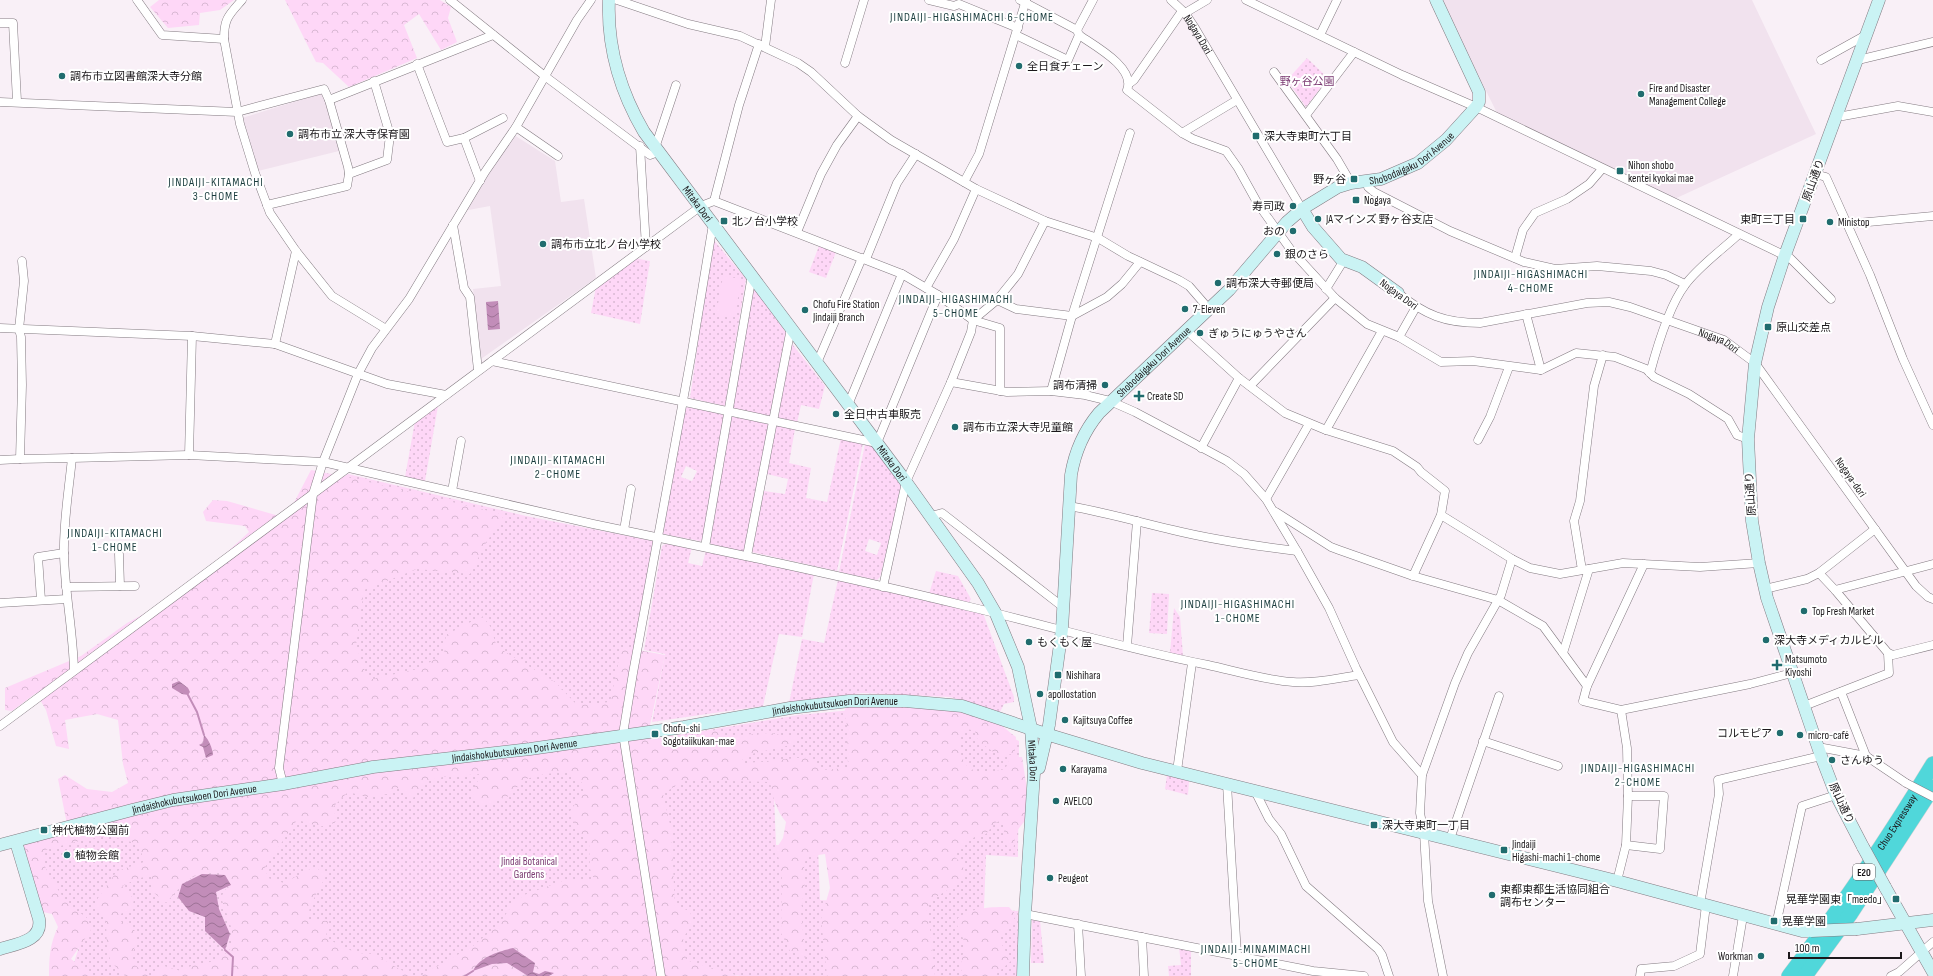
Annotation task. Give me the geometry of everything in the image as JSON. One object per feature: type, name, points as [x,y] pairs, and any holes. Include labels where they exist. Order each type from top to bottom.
[{"type":"highway","name":"Chuo Expressway","points":[[1789,976],[1829,923],[1881,848],[1933,764]]},
{"type":"highway","name":"Chuo Expressway","points":[[1805,976],[1851,913],[1933,787]]},
{"type":"street","points":[[137,0],[162,35],[224,39]]},
{"type":"street","points":[[242,0],[227,19],[224,26],[224,39],[237,112],[255,173],[267,205],[296,251],[332,296],[386,329]]},
{"type":"street","points":[[450,0],[546,77],[640,146],[650,155],[656,150],[676,85]]},
{"type":"street","points":[[283,784],[279,768],[313,494],[323,462],[358,374],[372,348],[409,299],[480,181],[516,127],[591,0]]},
{"type":"street","name":"Mitaka Dori","points":[[609,0],[609,33],[616,68],[632,111],[656,150],[701,206],[931,516],[978,583],[996,614],[1018,668],[1031,728],[1034,766],[1025,914],[1024,976]]},
{"type":"street","points":[[617,0],[681,22],[732,34],[762,45],[806,69],[858,116],[891,140],[976,189],[1045,221],[1098,238],[1140,262],[1189,286],[1209,309]]},
{"type":"street","points":[[714,201],[739,106],[762,45],[771,0]]},
{"type":"street","points":[[845,63],[864,0]]},
{"type":"street","points":[[929,0],[954,6],[959,2],[1068,60],[1078,32],[1093,0]]},
{"type":"street","name":"Nogaya Dori","points":[[1171,0],[1183,12],[1195,28],[1302,209],[1313,227],[1327,245],[1344,260],[1362,267],[1416,307],[1442,319],[1456,322],[1480,323],[1587,303],[1609,302],[1630,307],[1724,340],[1755,363]]},
{"type":"street","points":[[1207,0],[1183,12],[1134,80],[1130,83],[1127,90],[1182,133],[1193,139],[1226,151],[1238,168],[1258,204],[1295,255],[1335,298],[1367,324],[1399,337],[1441,362],[1473,361],[1509,367],[1541,370],[1576,353],[1615,357],[1646,369],[1654,377],[1689,394],[1728,419],[1737,434],[1748,439]]},
{"type":"street","points":[[1246,0],[1785,255],[1790,258],[1832,299]]},
{"type":"street","points":[[1320,35],[1337,0]]},
{"type":"street","points":[[1436,0],[1479,92],[1479,102],[1476,108]]},
{"type":"street","name":"原山通り","points":[[1879,0],[1785,255],[1768,307],[1755,363],[1748,439],[1750,508],[1765,589],[1792,673],[1836,795],[1863,847],[1933,972]]},
{"type":"street","points":[[964,182],[979,154],[1017,32],[1024,1],[1078,32],[1112,57],[1127,74],[1130,83]]},
{"type":"street","points":[[0,22],[13,23],[17,101]]},
{"type":"street","points":[[329,100],[493,35]]},
{"type":"street","points":[[1821,60],[1866,35]]},
{"type":"street","points":[[1858,60],[1933,42]]},
{"type":"street","points":[[1306,116],[1354,52]]},
{"type":"street","points":[[417,64],[448,142],[464,138],[503,118]]},
{"type":"street","points":[[1274,72],[1337,159],[1351,183]]},
{"type":"street","points":[[349,174],[387,160],[390,135],[374,81]]},
{"type":"street","points":[[0,102],[17,101],[237,112],[249,110],[324,88],[329,100],[349,174],[347,186],[267,205]]},
{"type":"street","points":[[1182,133],[1237,100]]},
{"type":"street","points":[[1838,114],[1843,116],[1898,106],[1933,112]]},
{"type":"street","name":"Shobodaigaku Dori Avenue","points":[[1033,795],[1046,734],[1062,629],[1072,466],[1079,446],[1093,420],[1110,401],[1229,290],[1278,232],[1302,209],[1334,190],[1351,183],[1368,184],[1393,176],[1427,157],[1446,140],[1476,108]]},
{"type":"street","points":[[797,232],[809,201],[834,151],[858,116]]},
{"type":"street","points":[[516,127],[558,156]]},
{"type":"street","points":[[1051,391],[1072,316],[1098,238],[1130,133]]},
{"type":"street","points":[[464,138],[480,181]]},
{"type":"street","points":[[640,146],[646,246]]},
{"type":"street","points":[[817,362],[897,183],[916,154]]},
{"type":"street","points":[[1515,258],[1523,230],[1536,213],[1567,199],[1589,184],[1602,169]]},
{"type":"street","points":[[1815,174],[1826,177],[1933,425]]},
{"type":"street","points":[[1368,184],[1374,192],[1450,232],[1524,262],[1555,268],[1597,266],[1651,271],[1666,275],[1685,284]]},
{"type":"street","points":[[926,288],[954,238],[976,189]]},
{"type":"street","points":[[0,726],[646,246],[701,206],[714,201],[902,274],[926,288],[973,320],[1000,328],[1000,391]]},
{"type":"street","points":[[1847,224],[1933,216]]},
{"type":"street","points":[[883,586],[906,482],[951,382],[971,332],[973,320],[997,300],[1018,274],[1045,221]]},
{"type":"street","points":[[661,976],[624,734],[713,224]]},
{"type":"street","points":[[453,225],[464,288],[470,297],[478,370]]},
{"type":"street","points":[[1650,373],[1674,304],[1685,284],[1739,234]]},
{"type":"street","points":[[275,344],[296,251]]},
{"type":"street","points":[[1326,289],[1344,260]]},
{"type":"street","points":[[20,459],[22,385],[21,337],[19,329],[24,280],[22,261]]},
{"type":"street","points":[[997,300],[1016,310],[1072,316],[1098,304],[1112,294],[1140,262]]},
{"type":"street","points":[[848,405],[902,274]]},
{"type":"street","points":[[705,547],[752,275]]},
{"type":"street","points":[[492,361],[876,443],[938,296]]},
{"type":"street","points":[[1250,386],[1335,298]]},
{"type":"street","points":[[1399,337],[1416,307]]},
{"type":"street","points":[[1526,314],[1541,370]]},
{"type":"street","points":[[0,328],[192,336],[275,344],[387,384],[446,395]]},
{"type":"street","points":[[747,556],[791,328]]},
{"type":"street","points":[[1186,330],[1239,378],[1285,412],[1309,424],[1393,451],[1417,466],[1421,472],[1445,491],[1441,515],[1413,576]]},
{"type":"street","points":[[1326,430],[1382,331]]},
{"type":"street","points":[[189,455],[192,336]]},
{"type":"street","points":[[1563,653],[1585,569],[1574,521],[1580,501],[1594,386],[1603,355]]},
{"type":"street","name":"Nogaya-dori","points":[[1755,363],[1916,586],[1928,597],[1933,599]]},
{"type":"street","points":[[1478,440],[1509,367]]},
{"type":"street","points":[[1201,448],[1239,378]]},
{"type":"street","points":[[951,382],[1000,391],[1051,391],[1085,395],[1110,401],[1135,412],[1227,461],[1244,474],[1274,510],[1329,608],[1359,675],[1393,742],[1422,775]]},
{"type":"street","points":[[1266,499],[1309,424]]},
{"type":"street","points":[[452,491],[461,441]]},
{"type":"street","points":[[0,460],[189,455],[323,462],[530,510],[569,517],[658,538],[883,586],[1062,629],[1192,663],[1292,682],[1319,681],[1359,675]]},
{"type":"street","points":[[72,458],[64,553],[74,670]]},
{"type":"street","points":[[624,530],[631,489]]},
{"type":"street","points":[[1069,506],[1103,512],[1221,540],[1297,551]]},
{"type":"street","points":[[1274,510],[1331,547],[1413,576],[1498,600],[1543,626],[1587,686]]},
{"type":"street","points":[[931,516],[942,513],[1063,607]]},
{"type":"street","points":[[1441,515],[1512,559],[1530,568],[1560,574],[1623,563],[1700,568],[1759,563]]},
{"type":"street","points":[[1127,646],[1137,521]]},
{"type":"street","points":[[1765,589],[1807,579],[1819,572],[1874,529]]},
{"type":"street","points":[[41,600],[38,557],[64,553]]},
{"type":"street","points":[[119,554],[120,586]]},
{"type":"street","points":[[1443,976],[1428,901],[1424,833],[1420,813],[1422,775],[1457,677],[1468,653],[1501,595],[1512,559]]},
{"type":"street","points":[[1644,564],[1587,686],[1583,701],[1621,710],[1750,684],[1792,673]]},
{"type":"street","points":[[1835,590],[1933,564]]},
{"type":"street","points":[[1819,572],[1888,653],[1893,655],[1933,645]]},
{"type":"street","points":[[66,587],[135,586]]},
{"type":"street","points":[[0,603],[67,599]]},
{"type":"street","points":[[1804,706],[1889,673],[1888,653]]},
{"type":"street","points":[[1177,771],[1192,663]]},
{"type":"street","points":[[1841,692],[1866,756]]},
{"type":"street","points":[[1450,839],[1499,696]]},
{"type":"street","name":"Jindaishokubutsukoen Dori Avenue","points":[[0,844],[16,842],[160,803],[215,793],[283,784],[373,767],[530,749],[624,734],[684,727],[790,708],[869,700],[905,701],[962,706],[1046,734],[1177,771],[1617,881],[1802,931],[1857,929],[1933,920]]},
{"type":"street","points":[[1617,881],[1626,845],[1628,796],[1627,748],[1621,710]]},
{"type":"street","points":[[1483,741],[1558,766]]},
{"type":"street","points":[[1640,976],[1641,969],[1674,966],[1700,954],[1703,905],[1719,794],[1718,780],[1819,751],[1866,756],[1906,783],[1933,797]]},
{"type":"street","points":[[1227,784],[1237,956]]},
{"type":"street","points":[[1255,791],[1269,819],[1281,834],[1306,886],[1378,949],[1382,955],[1390,976]]},
{"type":"street","points":[[1776,925],[1802,806],[1836,795]]},
{"type":"street","points":[[1626,845],[1660,849],[1664,796],[1628,796]]},
{"type":"street","points":[[0,949],[31,939],[37,933],[39,925],[39,919],[16,842]]},
{"type":"street","points":[[1025,914],[1313,971],[1364,976]]},
{"type":"street","points":[[1733,976],[1743,916]]},
{"type":"street","points":[[1078,924],[1081,976]]},
{"type":"street","points":[[1142,937],[1144,976]]},
{"type":"street","points":[[1891,976],[1899,972],[1933,942]]},
{"type":"shaded area","name":"Fire and Disaster Management College","points":[[1441,0],[1752,0],[1816,134],[1670,201],[1498,115]]},
{"type":"shaded area","name":"調布市立 深大寺保育園","points":[[323,93],[339,151],[258,171],[242,118]]},
{"type":"shaded area","name":"調布市立北ノ台小学校","points":[[514,135],[555,161],[561,202],[584,199],[596,278],[481,359],[473,289],[501,286],[490,206],[463,211]]},
{"type":"green space","points":[[159,0],[234,0],[220,10],[200,13],[199,25],[168,28],[150,7]]},
{"type":"green space","points":[[285,0],[440,0],[451,7],[448,18],[457,42],[441,50],[419,14],[404,25],[417,58],[349,87],[323,63],[316,62]]},
{"type":"green space","name":"野ヶ谷公園","points":[[1307,58],[1328,78],[1306,107],[1287,80]]},
{"type":"green space","points":[[713,239],[746,279],[725,406],[690,398]]},
{"type":"green space","points":[[819,246],[836,252],[826,278],[809,272]]},
{"type":"green space","points":[[634,258],[650,261],[640,324],[591,313],[596,287]]},
{"type":"green space","points":[[723,276],[741,279],[735,317],[716,315]]},
{"type":"green space","points":[[752,289],[755,289],[786,333],[770,415],[768,416],[735,410],[732,407]]},
{"type":"green space","points":[[790,344],[793,345],[825,386],[819,409],[801,405],[797,423],[781,419],[778,416]]},
{"type":"green space","points":[[438,406],[425,481],[405,477],[415,421]]},
{"type":"green space","points":[[688,407],[722,414],[724,417],[703,539],[700,541],[663,534],[685,409]],"holes":[[[686,466],[697,471],[692,481],[681,477]]]},
{"type":"green space","points":[[733,416],[768,424],[770,427],[744,552],[711,544],[709,541],[730,418]]},
{"type":"green space","points":[[779,425],[795,429],[789,463],[811,468],[806,498],[827,502],[841,438],[863,443],[837,571],[752,552],[764,491],[785,494],[788,479],[767,474],[775,427]]},
{"type":"green space","points":[[865,444],[871,445],[902,487],[880,577],[877,580],[839,572]],"holes":[[[869,539],[881,543],[877,555],[865,551]]]},
{"type":"green space","points":[[311,470],[356,479],[502,514],[503,519],[487,541],[470,574],[417,569],[364,590],[356,645],[368,680],[418,669],[444,654],[446,635],[482,616],[490,626],[497,647],[555,682],[577,705],[610,702],[622,647],[665,655],[650,725],[651,741],[716,730],[726,736],[769,733],[795,737],[795,744],[747,755],[738,764],[807,757],[822,770],[848,768],[847,725],[844,713],[846,706],[901,705],[943,707],[980,714],[1000,724],[1016,737],[1015,750],[1012,754],[999,756],[978,741],[975,731],[967,729],[962,732],[958,747],[965,764],[973,770],[988,773],[1005,769],[1011,757],[1022,757],[1026,783],[1027,818],[1016,832],[1013,851],[1006,845],[1003,825],[1000,821],[995,823],[986,834],[976,836],[955,851],[954,856],[963,865],[964,878],[931,900],[926,913],[930,929],[935,976],[827,976],[821,919],[830,888],[825,854],[806,857],[804,868],[805,882],[801,913],[806,958],[790,951],[781,933],[782,870],[776,849],[783,838],[786,822],[775,804],[770,782],[684,780],[663,794],[671,829],[675,906],[690,911],[693,923],[683,938],[686,960],[738,976],[420,976],[473,946],[499,924],[513,904],[524,895],[565,880],[595,881],[590,869],[589,839],[576,830],[570,811],[584,792],[585,785],[567,772],[545,774],[526,779],[507,797],[481,807],[472,793],[481,774],[443,777],[426,781],[413,798],[398,788],[387,794],[367,797],[347,793],[333,807],[337,821],[326,826],[317,826],[297,820],[265,867],[268,878],[284,883],[314,867],[327,874],[310,906],[308,919],[328,921],[326,938],[356,953],[375,954],[399,969],[415,976],[153,976],[164,966],[181,971],[193,965],[210,962],[223,956],[232,947],[230,922],[221,897],[230,882],[223,872],[195,876],[185,883],[166,903],[153,892],[151,875],[137,879],[122,886],[134,899],[132,910],[120,914],[119,921],[128,924],[135,931],[135,945],[131,962],[149,976],[125,976],[111,962],[107,949],[106,921],[96,907],[98,898],[117,871],[144,862],[139,844],[109,836],[83,840],[45,850],[43,859],[44,864],[55,885],[69,905],[87,918],[91,930],[71,959],[93,976],[49,976],[50,951],[58,927],[52,914],[43,912],[20,844],[67,824],[58,779],[65,775],[87,789],[112,792],[128,783],[123,764],[118,720],[97,714],[65,720],[69,749],[56,746],[46,710],[36,693],[12,711],[5,710],[5,688],[81,656],[127,623],[183,593],[249,532],[245,526],[206,521],[203,512],[213,500],[227,501],[286,518]]},
{"type":"green space","points":[[348,474],[526,516],[653,541],[624,713],[286,772],[317,495]]},
{"type":"green space","points":[[669,542],[692,547],[688,563],[702,566],[706,550],[814,574],[802,637],[779,634],[763,706],[652,722],[665,654],[644,650],[662,546]]},
{"type":"green space","points":[[936,571],[958,576],[971,599],[968,604],[929,594]]},
{"type":"green space","points":[[838,580],[983,613],[1014,697],[1014,702],[1004,704],[1000,712],[950,697],[862,693],[789,703],[802,639],[824,643]]},
{"type":"green space","points":[[1152,593],[1169,594],[1167,634],[1149,633]]},
{"type":"green space","points":[[1174,608],[1180,617],[1183,656],[1170,653]]},
{"type":"green space","points":[[863,709],[968,717],[1019,741],[1018,857],[986,855],[984,909],[1018,911],[1018,976],[740,976],[665,960],[643,741],[798,715]],"holes":[[[774,795],[842,850],[843,901],[820,900],[818,847],[776,845]]]},
{"type":"green space","name":"Jindai Botanical Gardens","points":[[623,741],[657,970],[702,976],[57,976],[73,966],[79,947],[31,846]]},
{"type":"green space","points":[[1167,775],[1189,781],[1188,795],[1165,789]]},
{"type":"green space","points":[[1009,907],[1016,915],[1010,927],[1001,932],[1000,941],[1011,961],[994,976],[960,976],[963,973],[960,968],[965,943],[957,925],[958,918],[964,914],[976,910]]},
{"type":"green space","points":[[1032,920],[1040,920],[1044,963],[1031,963]]},
{"type":"green space","points":[[1179,947],[1191,949],[1191,976],[1169,976],[1168,966],[1181,965]]},
{"type":"water","points":[[498,301],[500,329],[488,330],[486,302]]},
{"type":"water","points":[[179,681],[188,688],[190,692],[188,695],[182,694],[172,688],[172,684]]},
{"type":"water","points":[[204,735],[210,744],[213,755],[206,758],[203,747],[199,745],[203,743]]},
{"type":"water","points":[[202,874],[225,875],[231,885],[216,892],[219,909],[230,934],[225,950],[205,931],[205,917],[189,911],[178,897],[182,884]]},
{"type":"water","points":[[513,948],[535,963],[533,972],[539,974],[545,971],[554,973],[549,976],[528,976],[507,963],[492,964],[473,971],[480,962],[490,955]]},
{"type":"waterway","points":[[188,695],[197,712],[204,735]]},
{"type":"waterway","points":[[225,950],[233,957],[232,976]]},
{"type":"waterway","points":[[465,976],[473,971]]},
{"type":"place","name":"全日食チェーン","points":[[1019,66]]},
{"type":"place","name":"調布市立図書館深大寺分館","points":[[62,76]]},
{"type":"place","name":"Fire and Disaster Management College","points":[[1641,94]]},
{"type":"place","name":"調布市立 深大寺保育園","points":[[290,134]]},
{"type":"place","name":"深大寺東町六丁目","points":[[1256,136]]},
{"type":"place","name":"Nihon shobo kentei kyokai mae","points":[[1620,171]]},
{"type":"place","name":"野ヶ谷","points":[[1354,179]]},
{"type":"place","name":"Nogaya","points":[[1356,200]]},
{"type":"place","name":"寿司政","points":[[1293,206]]},
{"type":"place","name":"JAマインズ 野ヶ谷支店","points":[[1318,219]]},
{"type":"place","name":"東町三丁目","points":[[1803,219]]},
{"type":"place","name":"北ノ台小学校","points":[[724,221]]},
{"type":"place","name":"Ministop","points":[[1830,222]]},
{"type":"place","name":"おの","points":[[1293,231]]},
{"type":"place","name":"調布市立北ノ台小学校","points":[[543,244]]},
{"type":"place","name":"銀のさら","points":[[1277,254]]},
{"type":"place","name":"調布深大寺郵便局","points":[[1218,283]]},
{"type":"place","name":"7-Eleven","points":[[1185,309]]},
{"type":"place","name":"Chofu Fire Station Jindaiji Branch","points":[[805,310]]},
{"type":"place","name":"原山交差点","points":[[1768,327]]},
{"type":"place","name":"ぎゅうにゅうやさん","points":[[1200,333]]},
{"type":"place","name":"調布清掃","points":[[1105,385]]},
{"type":"place","name":"Create SD","points":[[1139,396]]},
{"type":"place","name":"全日中古車販売","points":[[836,414]]},
{"type":"place","name":"調布市立深大寺児童館","points":[[955,427]]},
{"type":"place","name":"Top Fresh Market","points":[[1804,611]]},
{"type":"place","name":"深大寺メディカルビル","points":[[1766,640]]},
{"type":"place","name":"もくもく屋","points":[[1029,642]]},
{"type":"place","name":"Matsumoto Kiyoshi","points":[[1777,665]]},
{"type":"place","name":"Nishihara","points":[[1058,675]]},
{"type":"place","name":"apollostation","points":[[1040,694]]},
{"type":"place","name":"Kajitsuya Coffee","points":[[1065,720]]},
{"type":"place","name":"コルモピア","points":[[1780,733]]},
{"type":"place","name":"Chofu-shi Sogotaiikukan-mae","points":[[655,734]]},
{"type":"place","name":"micro-café","points":[[1800,735]]},
{"type":"place","name":"さんゆう","points":[[1832,760]]},
{"type":"place","name":"Karayama","points":[[1063,769]]},
{"type":"place","name":"AVELCO","points":[[1056,801]]},
{"type":"place","name":"深大寺東町一丁目","points":[[1374,825]]},
{"type":"place","name":"神代植物公園前","points":[[44,830]]},
{"type":"place","name":"Jindaiji Higashi-machi 1-chome","points":[[1504,850]]},
{"type":"place","name":"植物会館","points":[[67,855]]},
{"type":"place","name":"Peugeot","points":[[1050,878]]},
{"type":"place","name":"東都東都生活協同組合 調布センター","points":[[1492,895]]},
{"type":"place","name":"晃華学園東「meedo」","points":[[1896,899]]},
{"type":"place","name":"晃華学園","points":[[1774,921]]},
{"type":"place","name":"Workman","points":[[1761,956]]},
{"type":"district","name":"JINDAIJI-HIGASHIMACHI 6-CHOME","points":[[972,17]]},
{"type":"district","name":"JINDAIJI-KITAMACHI 3-CHOME","points":[[216,189]]},
{"type":"district","name":"JINDAIJI-HIGASHIMACHI 4-CHOME","points":[[1531,281]]},
{"type":"district","name":"JINDAIJI-HIGASHIMACHI 5-CHOME","points":[[956,306]]},
{"type":"district","name":"JINDAIJI-KITAMACHI 2-CHOME","points":[[558,467]]},
{"type":"district","name":"JINDAIJI-KITAMACHI 1-CHOME","points":[[115,540]]},
{"type":"district","name":"JINDAIJI-HIGASHIMACHI 1-CHOME","points":[[1238,611]]},
{"type":"district","name":"JINDAIJI-HIGASHIMACHI 2-CHOME","points":[[1638,775]]},
{"type":"district","name":"JINDAIJI-MINAMIMACHI 5-CHOME","points":[[1256,956]]}]
